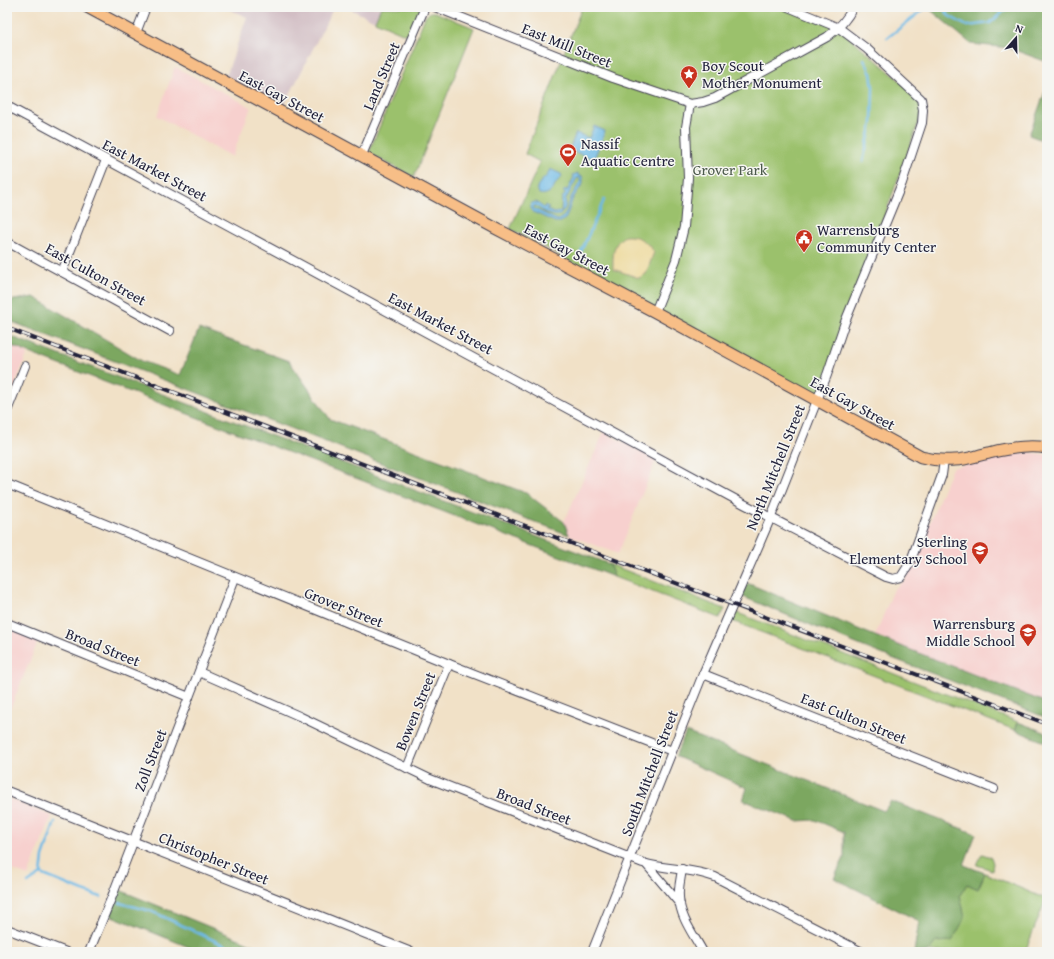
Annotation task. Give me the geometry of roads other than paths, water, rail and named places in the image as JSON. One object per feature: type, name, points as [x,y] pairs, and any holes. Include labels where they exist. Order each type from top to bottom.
[{"type":"main road","name":"East Gay Street","points":[[87,7],[495,228],[655,312],[921,457],[944,460],[966,459],[991,452],[1016,448],[1034,446],[1047,448]]},
{"type":"street","points":[[136,33],[146,7]]},
{"type":"street","name":"Land Street","points":[[362,155],[425,7]]},
{"type":"street","name":"East Mill Street","points":[[435,7],[613,78],[690,104]]},
{"type":"street","name":"North Mitchell Street","points":[[733,605],[771,517],[817,401],[845,322],[902,184],[922,123],[923,110],[921,99],[867,50],[839,28],[788,7]]},
{"type":"street","points":[[655,312],[676,260],[684,226],[688,178],[686,127],[690,104],[703,102],[714,98],[827,37],[839,28],[853,7]]},
{"type":"street","name":"East Market Street","points":[[7,106],[886,578],[893,579],[901,577],[910,563],[942,475],[944,460]]},
{"type":"street","points":[[62,272],[106,160]]},
{"type":"street","name":"East Culton Street","points":[[7,242],[170,331]]},
{"type":"street","points":[[7,411],[25,366]]},
{"type":"street","name":"Grover Street","points":[[7,484],[449,664],[672,751]]},
{"type":"street","name":"Zoll Street","points":[[88,952],[113,894],[235,578]]},
{"type":"street","name":"South Mitchell Street","points":[[592,952],[631,859],[703,674],[733,605]]},
{"type":"street","name":"Broad Street","points":[[7,623],[189,697]]},
{"type":"street","name":"Bowen Street","points":[[407,768],[449,664]]},
{"type":"street","name":"Broad Street","points":[[198,672],[299,716],[430,780],[631,859],[660,868],[697,871],[715,877],[862,952]]},
{"type":"street","name":"East Culton Street","points":[[703,674],[994,789]]},
{"type":"street","name":"Christopher Street","points":[[7,791],[411,952]]},
{"type":"street","points":[[646,864],[680,904]]},
{"type":"street","points":[[682,869],[679,897],[680,904],[686,922],[703,952]]},
{"type":"street","points":[[7,929],[66,952]]},
{"type":"water","points":[[594,126],[605,131],[594,159],[569,150],[576,133],[589,138]]},
{"type":"water","points":[[550,169],[561,174],[562,177],[548,193],[539,194],[537,187]]},
{"type":"water","points":[[578,173],[578,175],[583,177],[583,184],[573,198],[566,218],[561,222],[555,222],[533,212],[530,209],[531,203],[536,202],[544,208],[545,205],[549,208],[546,209],[551,212],[557,213],[561,211],[562,198],[566,193],[563,192],[566,189],[567,191],[574,177],[573,175]],"holes":[[[577,178],[580,178],[580,182],[571,197],[564,216],[558,220],[533,208],[535,205],[550,214],[560,215],[565,208],[566,199]]]},
{"type":"waterway","points":[[887,38],[927,7]]},
{"type":"waterway","points":[[942,7],[949,16],[967,26],[990,23],[1008,7]]},
{"type":"waterway","points":[[863,161],[872,123],[873,87],[871,73],[864,59]]},
{"type":"waterway","points":[[580,254],[604,200]]},
{"type":"waterway","points":[[55,822],[43,857],[41,874],[101,897]]},
{"type":"waterway","points":[[28,883],[41,874]]},
{"type":"waterway","points":[[120,903],[151,911],[239,952]]},
{"type":"railway","points":[[7,328],[1047,724]]},
{"type":"place","name":"Boy Scout Mother Monument","points":[[689,89]]},
{"type":"place","name":"Nassif Aquatic Centre","points":[[568,167]]},
{"type":"place","name":"Warrensburg Community Center","points":[[804,253]]},
{"type":"place","name":"Sterling Elementary School","points":[[980,565]]},
{"type":"place","name":"Warrensburg Middle School","points":[[1028,647]]},
{"type":"park label","name":"Grover Park","points":[[730,169]]}]
